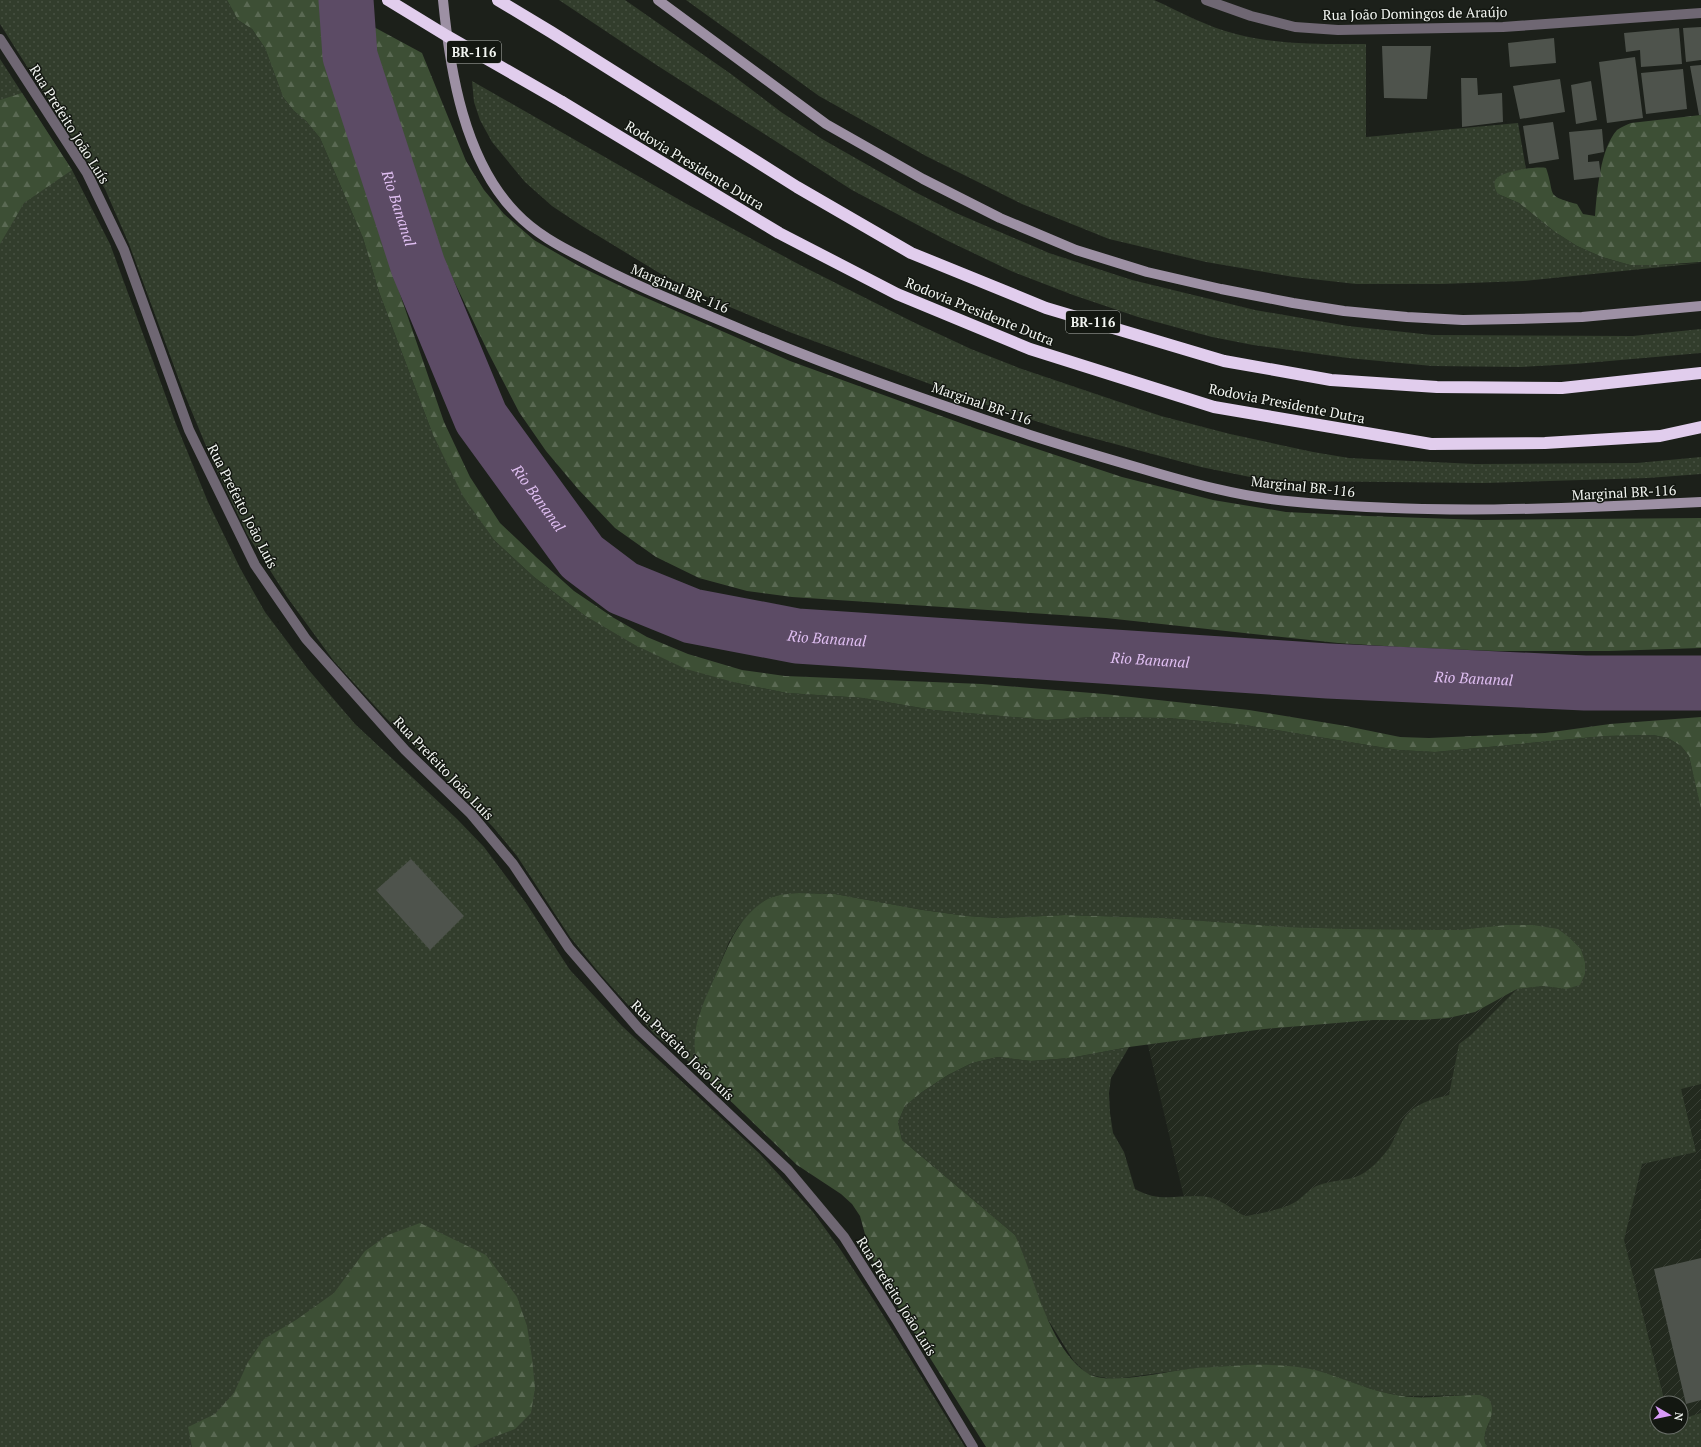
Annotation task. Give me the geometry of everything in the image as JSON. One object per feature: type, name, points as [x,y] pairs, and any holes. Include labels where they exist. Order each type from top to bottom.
[{"type":"highway","name":"Rodovia Presidente Dutra","points":[[388,0],[447,36],[562,102],[778,233],[896,294],[1030,349],[1214,407],[1431,444],[1545,443],[1583,441],[1660,436],[1701,427]]},
{"type":"highway","name":"Rodovia Presidente Dutra","points":[[498,0],[797,187],[911,253],[1046,308],[1224,361],[1339,380],[1437,387],[1562,388],[1701,373]]},
{"type":"main road","name":"Marginal BR-116","points":[[443,0],[455,79],[470,137],[489,178],[517,214],[558,246],[616,276],[789,350],[978,417],[1074,449],[1189,483],[1252,496],[1287,501],[1410,509],[1571,509],[1701,502]]},
{"type":"main road","points":[[658,0],[826,124],[923,179],[1000,218],[1076,250],[1147,272],[1221,289],[1293,303],[1344,311],[1407,317],[1463,320],[1514,319],[1582,316],[1701,306]]},
{"type":"street","name":"Rua João Domingos de Araújo","points":[[1208,0],[1251,16],[1295,26],[1338,30],[1502,27],[1701,13]]},
{"type":"street","name":"Rua Prefeito João Luís","points":[[0,39],[87,173],[124,250],[189,430],[255,565],[306,639],[405,750],[471,814],[512,864],[569,948],[639,1029],[788,1170],[844,1237],[974,1447]]},
{"type":"shaded area","points":[[0,0],[227,0],[238,20],[252,29],[265,48],[283,97],[294,111],[306,121],[320,138],[363,238],[379,292],[433,435],[464,496],[494,540],[534,577],[584,615],[737,683],[787,693],[863,698],[933,710],[1047,720],[1093,717],[1168,718],[1245,725],[1398,750],[1435,752],[1605,736],[1653,735],[1668,738],[1681,746],[1689,756],[1701,809],[1701,1084],[1681,1089],[1696,1152],[1642,1164],[1624,1240],[1663,1395],[1649,1395],[1649,1435],[1689,1435],[1689,1417],[1701,1413],[1701,1447],[1487,1447],[1485,1438],[1489,1423],[1480,1395],[1403,1396],[1381,1392],[1313,1370],[1242,1365],[1190,1369],[1115,1379],[1087,1374],[1073,1360],[1045,1315],[1015,1235],[902,1140],[898,1122],[905,1106],[922,1092],[948,1075],[972,1063],[998,1057],[1031,1061],[1070,1058],[1129,1047],[1111,1078],[1109,1093],[1113,1133],[1124,1152],[1135,1189],[1146,1194],[1156,1196],[1195,1196],[1215,1199],[1245,1216],[1279,1209],[1297,1201],[1316,1186],[1357,1177],[1374,1165],[1389,1148],[1403,1120],[1410,1111],[1424,1103],[1449,1095],[1459,1044],[1471,1035],[1517,989],[1543,986],[1566,989],[1585,974],[1585,962],[1581,949],[1570,938],[1533,925],[1505,925],[1458,930],[1352,929],[1287,927],[1163,918],[1065,915],[997,918],[967,916],[923,910],[835,894],[799,893],[775,896],[764,901],[751,912],[738,927],[729,942],[699,1015],[696,1058],[701,1071],[656,1036],[600,974],[570,937],[517,856],[493,827],[383,715],[333,660],[287,597],[247,534],[211,458],[182,388],[129,244],[105,189],[0,24]]},
{"type":"shaded area","points":[[559,0],[625,0],[731,74],[781,112],[822,139],[915,192],[956,213],[1049,253],[1132,280],[1255,310],[1348,326],[1432,335],[1633,336],[1701,329],[1701,353],[1521,367],[1432,366],[1348,358],[1253,345],[1212,337],[1138,317],[1073,295],[1011,271],[946,240],[852,190],[658,66]]},
{"type":"shaded area","points":[[686,0],[1154,0],[1194,19],[1225,31],[1252,38],[1301,43],[1366,44],[1366,137],[1518,123],[1526,169],[1512,172],[1496,179],[1498,194],[1519,203],[1555,232],[1577,246],[1602,257],[1630,265],[1701,263],[1523,281],[1442,284],[1356,284],[1294,277],[1206,262],[1109,239],[1022,204],[926,156],[819,96]]},
{"type":"shaded area","points":[[0,59],[72,170],[110,244],[176,424],[208,502],[240,568],[265,612],[307,668],[355,724],[457,819],[484,847],[526,903],[570,970],[622,1026],[760,1154],[813,1212],[840,1249],[875,1302],[965,1447],[0,1447]]},
{"type":"shaded area","points":[[472,81],[685,203],[800,265],[913,322],[971,349],[1019,368],[1161,416],[1230,434],[1313,452],[1349,458],[1475,464],[1637,463],[1701,457],[1701,474],[1648,478],[1484,483],[1291,481],[1250,477],[1201,467],[1070,432],[995,408],[792,333],[713,300],[661,274],[552,206],[525,182],[492,142],[480,120],[474,102]]},
{"type":"shaded area","points":[[1701,767],[1701,1447],[1243,1447],[1119,923]]},
{"type":"green space","points":[[227,0],[325,0],[335,64],[346,116],[361,174],[379,233],[444,422],[470,477],[500,523],[536,557],[574,591],[614,618],[647,637],[688,654],[742,670],[785,676],[982,684],[1104,694],[1249,710],[1346,726],[1400,737],[1429,738],[1545,733],[1610,724],[1701,717],[1701,809],[1689,756],[1681,746],[1668,738],[1653,735],[1605,736],[1435,752],[1398,750],[1245,725],[1168,718],[1093,717],[1047,720],[933,710],[863,698],[787,693],[737,683],[686,669],[635,645],[584,615],[534,577],[494,540],[463,496],[433,435],[379,292],[363,238],[320,138],[306,121],[294,111],[283,97],[265,48],[252,29],[238,20]]},
{"type":"green space","points":[[359,19],[422,53],[466,161],[484,190],[504,214],[534,240],[579,266],[635,293],[790,361],[977,429],[1122,477],[1213,500],[1286,512],[1368,516],[1482,520],[1701,518],[1701,648],[1609,651],[1498,651],[1338,643],[1106,618],[792,597],[747,591],[699,578],[656,557],[615,528],[578,489],[546,451],[519,412],[489,354],[416,202],[391,132]]},
{"type":"green space","points":[[22,93],[72,170],[24,203],[0,244],[0,100]]},
{"type":"green space","points":[[1701,115],[1701,262],[1630,265],[1602,257],[1577,246],[1555,232],[1519,203],[1498,194],[1495,189],[1496,179],[1512,171],[1528,168],[1546,168],[1555,196],[1577,204],[1583,214],[1595,216],[1598,183],[1603,159],[1611,138],[1617,130],[1631,123]]},
{"type":"green space","points":[[799,893],[835,894],[923,910],[967,916],[997,918],[1065,915],[1163,918],[1287,927],[1352,929],[1458,930],[1505,925],[1533,925],[1558,929],[1570,938],[1581,949],[1585,962],[1585,974],[1580,985],[1566,989],[1543,986],[1517,989],[1475,1012],[1448,1018],[1421,1020],[1373,1020],[1264,1029],[1129,1047],[1070,1058],[1031,1061],[998,1057],[972,1063],[948,1075],[922,1092],[905,1106],[898,1122],[902,1140],[1015,1235],[1052,1328],[1062,1346],[1073,1361],[1087,1373],[1096,1377],[1121,1378],[1198,1368],[1273,1365],[1315,1370],[1369,1388],[1402,1396],[1431,1397],[1480,1395],[1489,1399],[1492,1407],[1491,1418],[1485,1433],[1485,1442],[1487,1447],[986,1447],[888,1291],[871,1256],[860,1216],[852,1204],[841,1194],[797,1165],[711,1082],[697,1061],[695,1036],[699,1015],[724,955],[740,925],[754,908],[764,901],[777,896]]},
{"type":"green space","points":[[420,1223],[486,1255],[517,1297],[527,1326],[535,1388],[531,1413],[515,1429],[473,1447],[192,1447],[188,1427],[215,1414],[234,1393],[248,1362],[264,1339],[296,1320],[334,1293],[365,1251],[388,1235]]},
{"type":"building","points":[[1701,27],[1701,60],[1686,62],[1683,28]]},
{"type":"building","points":[[1679,28],[1682,64],[1641,67],[1640,50],[1626,52],[1624,33]]},
{"type":"building","points":[[1554,38],[1556,63],[1510,67],[1508,43]]},
{"type":"building","points":[[1382,46],[1431,46],[1427,99],[1384,98]]},
{"type":"building","points":[[1635,57],[1643,118],[1607,123],[1599,62]]},
{"type":"building","points":[[1701,65],[1701,115],[1699,115],[1690,66]]},
{"type":"building","points":[[1683,69],[1687,109],[1646,114],[1641,73]]},
{"type":"building","points":[[1461,78],[1477,78],[1478,95],[1502,93],[1503,122],[1462,127]]},
{"type":"building","points":[[1560,79],[1565,112],[1520,119],[1513,86]]},
{"type":"building","points":[[1591,81],[1597,120],[1576,124],[1571,85]]},
{"type":"building","points":[[1553,122],[1559,159],[1529,164],[1523,126]]},
{"type":"building","points":[[1602,129],[1604,152],[1588,155],[1588,162],[1599,161],[1601,177],[1574,180],[1569,132]]},
{"type":"building","points":[[411,859],[464,916],[430,950],[376,890]]},
{"type":"building","points":[[1701,1258],[1701,1400],[1689,1403],[1689,1395],[1684,1395],[1654,1269]]},
{"type":"waterway","name":"Rio Bananal","points":[[346,0],[350,56],[418,266],[481,418],[582,557],[623,588],[692,616],[797,636],[1328,671],[1585,683],[1701,683]]}]
